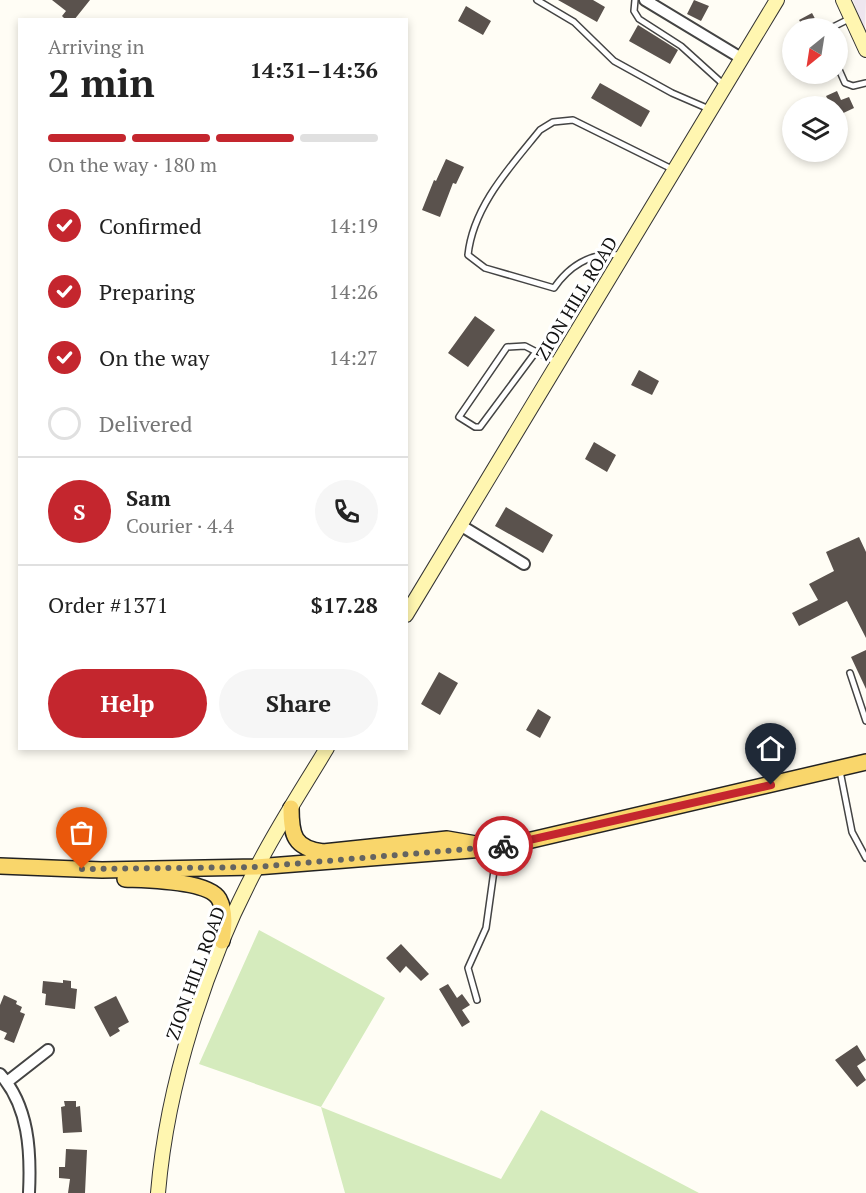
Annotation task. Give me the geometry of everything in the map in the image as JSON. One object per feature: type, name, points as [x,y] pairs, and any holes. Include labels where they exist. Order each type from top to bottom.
[{"type":"main road","name":"ZION HILL ROAD","points":[[408,612],[777,0]]},
{"type":"main road","points":[[843,0],[866,50]]},
{"type":"main road","name":"ZION HILL ROAD","points":[[158,1193],[161,1158],[183,1061],[222,941],[256,867],[326,750]]},
{"type":"main road","points":[[0,867],[102,870],[256,867],[497,848],[866,762]]},
{"type":"main road","points":[[291,808],[293,835],[307,850],[323,852],[447,838],[497,848]]},
{"type":"main road","points":[[0,867],[65,878],[158,880],[200,888],[219,899],[225,923],[222,941]]},
{"type":"street","points":[[645,0],[741,58]]},
{"type":"street","points":[[460,525],[524,564]]},
{"type":"street","points":[[29,1193],[31,1155],[27,1133],[3,1078],[48,1050]]},
{"type":"lane","points":[[537,0],[574,22],[614,61],[672,93],[710,109]]},
{"type":"lane","points":[[635,0],[634,11],[639,19],[681,46],[698,64],[725,85]]},
{"type":"lane","points":[[848,84],[853,86],[866,83]]},
{"type":"lane","points":[[622,256],[607,254],[567,269],[554,288],[540,286],[485,268],[468,255],[470,240],[482,209],[540,130],[553,122],[573,120],[674,170]]},
{"type":"lane","points":[[535,352],[480,427],[475,427],[459,417],[507,347],[525,346],[558,362]]},
{"type":"lane","points":[[850,673],[864,706],[866,721]]},
{"type":"lane","points":[[839,768],[852,832],[866,858]]},
{"type":"lane","points":[[477,1000],[468,968],[486,927],[497,848]]},
{"type":"shaded area","points":[[853,0],[866,0],[865,34]]},
{"type":"green space","points":[[259,930],[385,998],[321,1107],[199,1064]]},
{"type":"green space","points":[[321,1107],[501,1179],[541,1110],[699,1193],[345,1193]]},
{"type":"building","points":[[52,0],[90,0],[76,18],[64,18],[62,16],[66,11]]},
{"type":"building","points":[[558,0],[593,0],[605,7],[597,22]]},
{"type":"building","points":[[694,0],[709,6],[701,21],[687,14]]},
{"type":"building","points":[[466,6],[491,21],[483,35],[458,21]]},
{"type":"building","points":[[812,13],[815,18],[803,18]]},
{"type":"building","points":[[638,25],[678,50],[670,64],[629,41]]},
{"type":"building","points":[[600,83],[650,111],[641,127],[591,98]]},
{"type":"building","points":[[837,91],[839,96],[826,96]]},
{"type":"building","points":[[848,97],[849,97],[854,108],[848,111]]},
{"type":"building","points":[[446,159],[464,167],[456,184],[453,183],[440,217],[422,210],[434,180],[436,181]]},
{"type":"building","points":[[475,316],[495,330],[468,367],[448,353]]},
{"type":"building","points":[[639,370],[659,381],[652,395],[631,385]]},
{"type":"building","points":[[594,442],[616,455],[607,472],[585,459]]},
{"type":"building","points":[[506,507],[553,535],[543,553],[495,526]]},
{"type":"building","points":[[859,537],[866,552],[866,638],[847,601],[799,626],[792,613],[818,600],[809,584],[834,571],[826,552]]},
{"type":"building","points":[[866,650],[866,689],[851,657]]},
{"type":"building","points":[[439,672],[458,683],[440,715],[421,704]]},
{"type":"building","points":[[538,709],[551,717],[540,738],[526,730]]},
{"type":"building","points":[[401,944],[429,974],[421,981],[406,966],[400,973],[386,958]]},
{"type":"building","points":[[63,980],[71,981],[71,988],[77,989],[75,1009],[45,1005],[46,994],[42,993],[43,981],[63,983]]},
{"type":"building","points":[[448,984],[457,998],[462,994],[470,1005],[462,1010],[470,1022],[462,1027],[439,989]]},
{"type":"building","points":[[4,995],[17,1001],[16,1004],[22,1007],[20,1012],[25,1014],[14,1043],[4,1039],[7,1033],[0,1030],[0,1005]]},
{"type":"building","points":[[116,996],[129,1022],[118,1028],[120,1031],[110,1037],[94,1007]]},
{"type":"building","points":[[857,1045],[866,1060],[857,1066],[866,1080],[857,1087],[835,1060]]},
{"type":"building","points":[[64,1101],[76,1101],[76,1107],[80,1106],[82,1132],[63,1133],[61,1107],[65,1106]]},
{"type":"building","points":[[66,1149],[87,1150],[85,1193],[68,1193],[70,1179],[59,1178],[59,1167],[65,1167]]},
{"type":"way so far","points":[[82,869],[256,867],[503,846]]},
{"type":"route","points":[[503,846],[771,785]]}]
